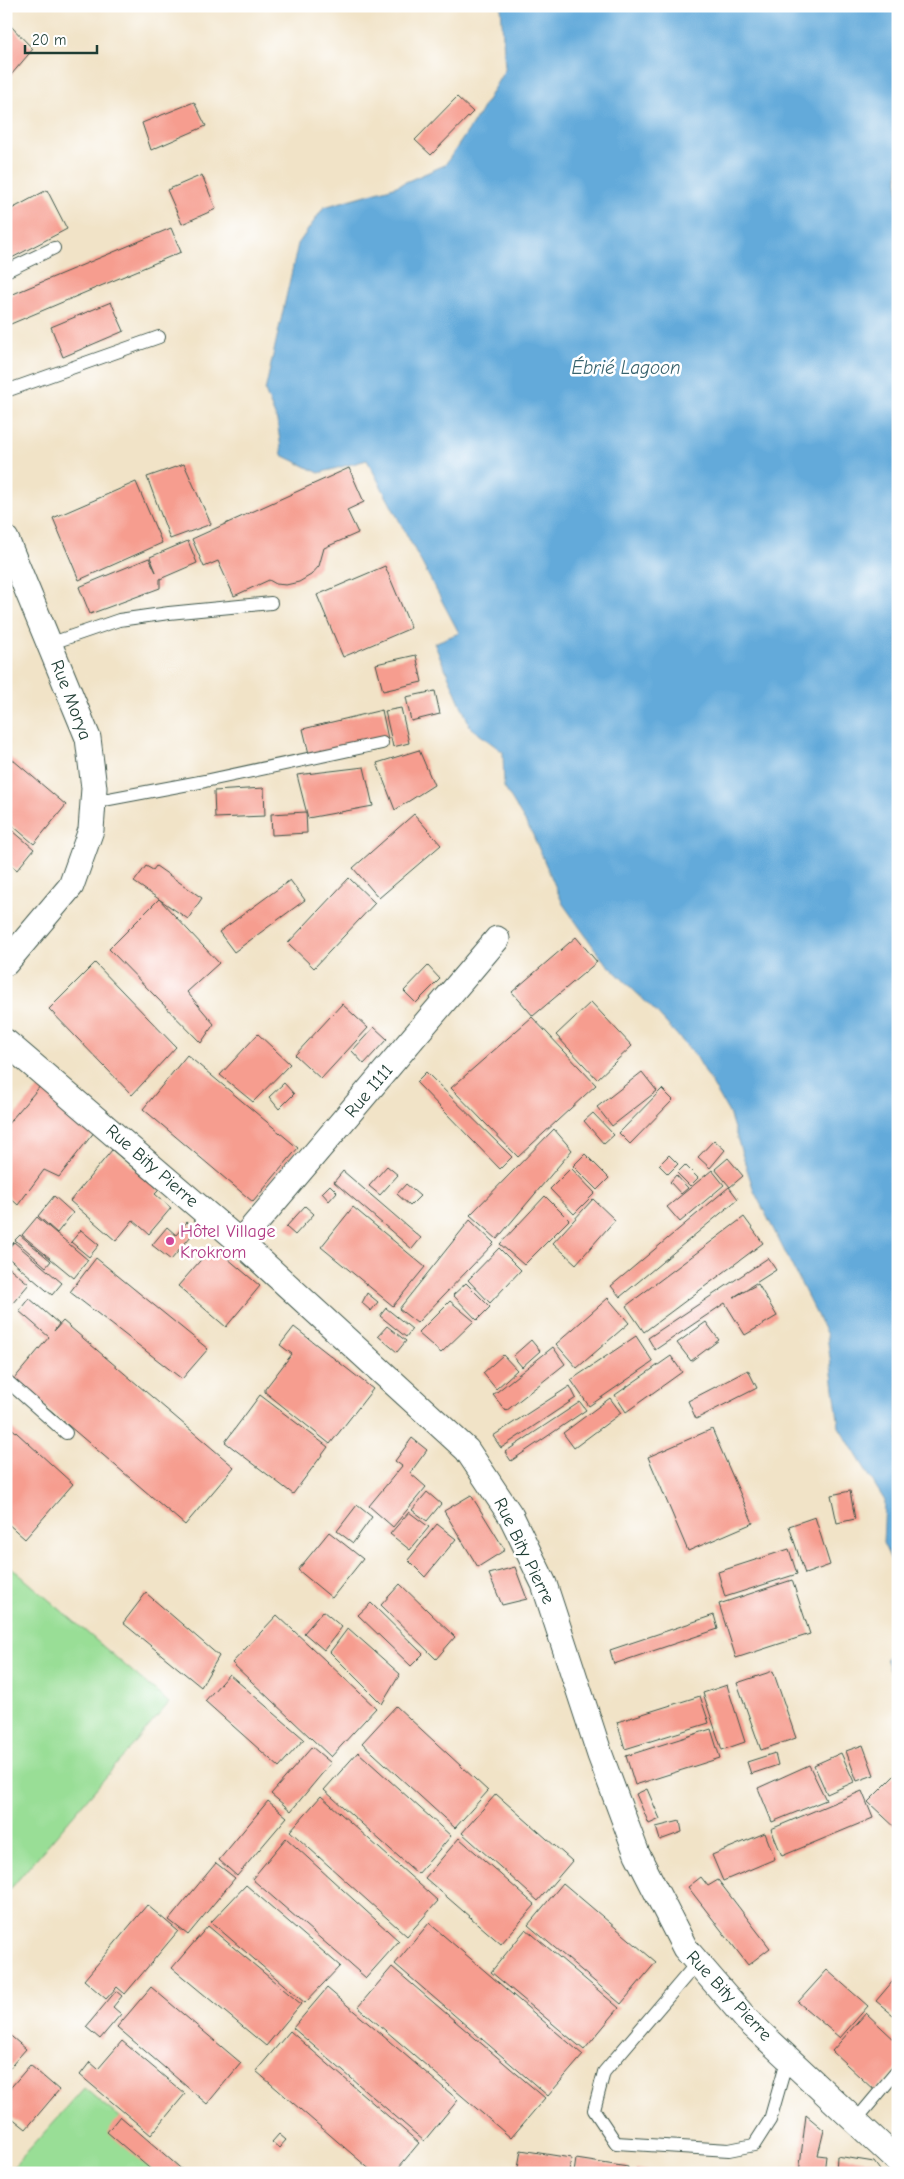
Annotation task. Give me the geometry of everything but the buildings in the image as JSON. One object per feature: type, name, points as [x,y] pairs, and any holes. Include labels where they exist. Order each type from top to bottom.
[{"type":"street","name":"Rue Morya","points":[[6,539],[88,738],[94,788],[91,830],[71,886],[6,963]]},
{"type":"street","name":"Rue I111","points":[[240,1242],[497,939]]},
{"type":"street","name":"Rue Bity Pierre","points":[[6,1042],[240,1242],[467,1450],[511,1516],[544,1584],[600,1755],[637,1854],[685,1948],[746,2020],[898,2161]]},
{"type":"lane","points":[[6,271],[54,248]]},
{"type":"lane","points":[[6,390],[159,337]]},
{"type":"lane","points":[[49,644],[119,620],[271,603]]},
{"type":"lane","points":[[93,802],[205,782],[382,743]]},
{"type":"lane","points":[[6,1380],[66,1433]]},
{"type":"lane","points":[[697,1963],[604,2072],[594,2110],[616,2143],[729,2150],[754,2145],[770,2120],[788,2057]]},
{"type":"lane","points":[[856,2120],[898,2070]]},
{"type":"green space","points":[[6,1563],[169,1703],[6,1894]]},
{"type":"green space","points":[[84,2088],[186,2173],[8,2173]]},
{"type":"water","name":"Ébrié Lagoon","points":[[501,6],[898,6],[898,1575],[883,1543],[885,1501],[839,1427],[827,1335],[754,1191],[729,1113],[696,1056],[656,1012],[603,960],[563,904],[532,833],[504,787],[503,752],[471,728],[434,643],[459,633],[367,460],[319,473],[282,455],[277,421],[265,391],[298,244],[324,207],[394,187],[445,165],[478,116],[505,69]]},
{"type":"water","points":[[898,1644],[898,1692],[886,1659]]},
{"type":"place","name":"Hôtel Village Krokrom","points":[[170,1241]]}]
